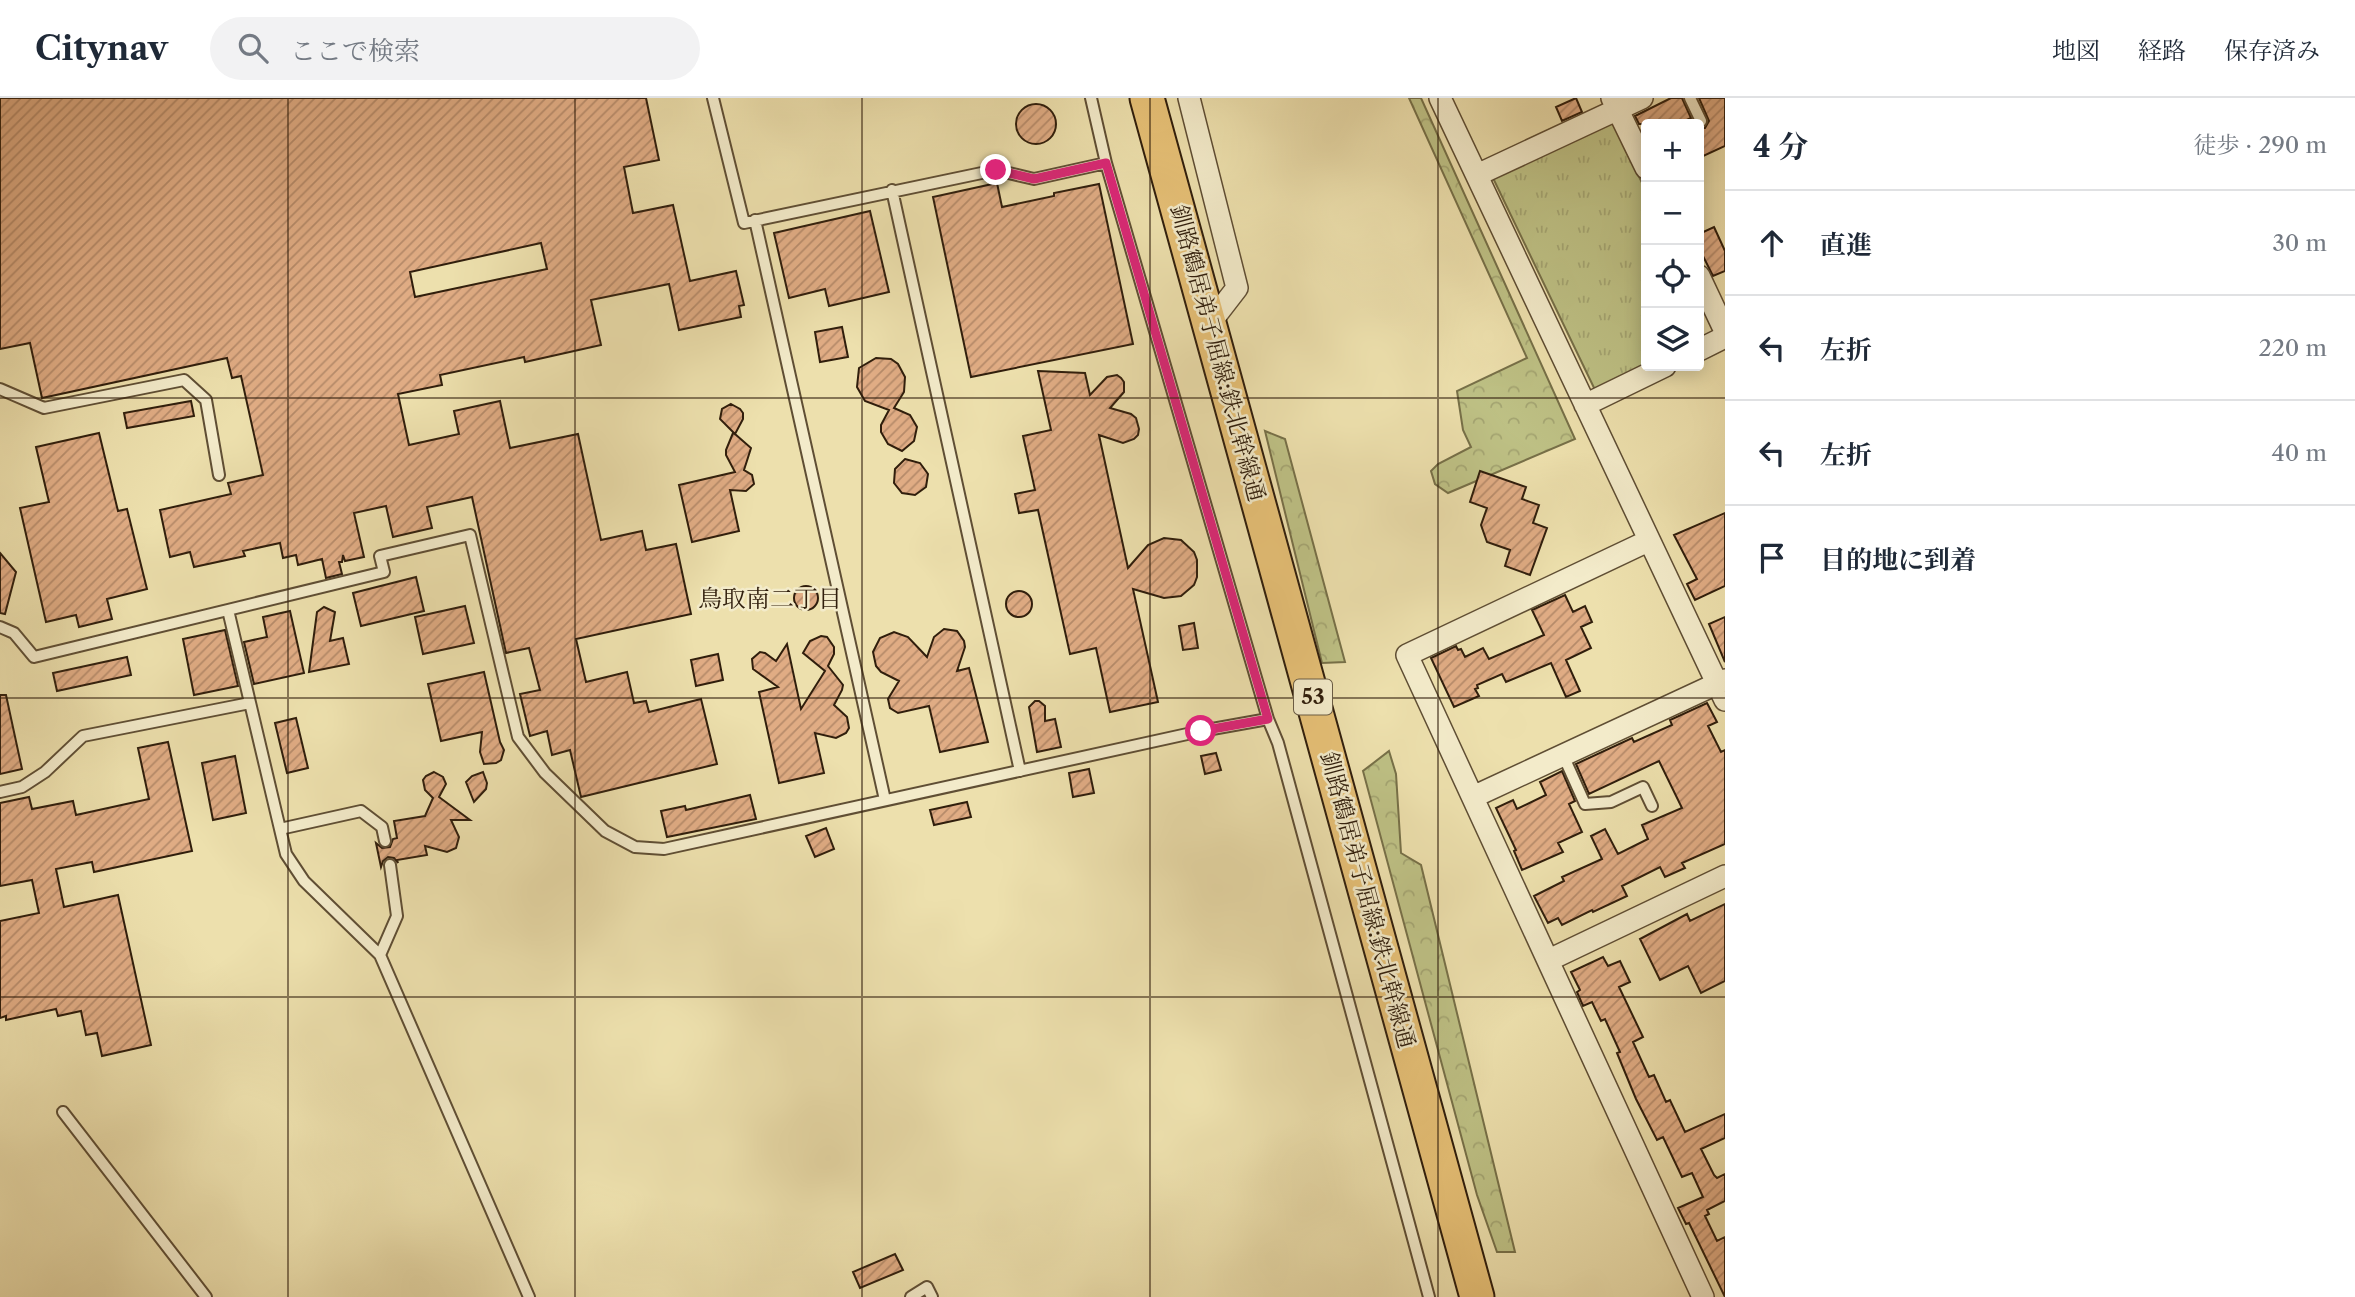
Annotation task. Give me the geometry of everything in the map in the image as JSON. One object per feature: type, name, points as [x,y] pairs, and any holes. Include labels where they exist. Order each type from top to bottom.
[{"type":"main road","name":"釧路鶴居弟子屈線:鉄北幹線通","points":[[1147,98],[1477,1297]]},
{"type":"street","points":[[1189,98],[1237,288],[1210,323]]},
{"type":"street","points":[[1440,98],[1648,541],[1722,688],[1563,755],[1473,797]]},
{"type":"street","points":[[1478,175],[1615,104],[1642,98]]},
{"type":"street","points":[[1615,104],[1641,158]]},
{"type":"street","points":[[1704,287],[1725,331]]},
{"type":"street","points":[[1704,348],[1725,337]]},
{"type":"street","points":[[1585,405],[1655,371]]},
{"type":"street","points":[[1648,541],[1407,655],[1703,1297]]},
{"type":"street","points":[[1549,960],[1725,876]]},
{"type":"lane","points":[[713,98],[744,223],[996,170],[1034,179],[1106,163]]},
{"type":"lane","points":[[1091,98],[1106,163],[1268,719],[1279,743],[1429,1297]]},
{"type":"lane","points":[[1690,98],[1699,119]]},
{"type":"lane","points":[[892,190],[1020,771]]},
{"type":"lane","points":[[755,220],[885,800]]},
{"type":"lane","points":[[0,389],[44,408],[184,380],[206,400],[219,475]]},
{"type":"lane","points":[[0,627],[14,633],[34,657],[384,572],[380,556],[470,534],[518,737],[545,774],[605,831],[635,847],[664,849],[1201,731],[1268,719]]},
{"type":"lane","points":[[228,610],[286,855],[304,881],[380,955],[529,1297]]},
{"type":"lane","points":[[0,792],[22,787],[45,772],[83,736],[250,703]]},
{"type":"lane","points":[[1563,755],[1585,804],[1611,802],[1643,787],[1652,806]]},
{"type":"lane","points":[[280,829],[361,811],[382,827],[385,841]]},
{"type":"lane","points":[[380,955],[397,916],[390,865]]},
{"type":"lane","points":[[63,1112],[206,1297]]},
{"type":"lane","points":[[911,1297],[927,1287],[932,1297]]},
{"type":"green space","points":[[1409,98],[1421,98],[1575,439],[1448,493],[1435,484],[1431,471],[1438,464],[1471,447],[1463,430],[1457,391],[1527,358]]},
{"type":"green space","points":[[1612,121],[1641,181],[1641,369],[1597,394],[1493,178]]},
{"type":"green space","points":[[1265,431],[1285,439],[1345,662],[1322,663]]},
{"type":"green space","points":[[1389,751],[1396,774],[1401,853],[1421,865],[1515,1252],[1497,1252],[1477,1195],[1363,771]]},
{"type":"building","points":[[0,98],[646,98],[659,160],[624,167],[633,213],[673,205],[690,281],[736,271],[744,305],[739,306],[741,317],[679,330],[669,284],[591,300],[601,345],[525,362],[524,357],[440,375],[442,385],[398,394],[409,445],[459,434],[454,411],[500,401],[510,448],[578,434],[601,540],[642,531],[646,550],[676,544],[691,614],[576,639],[586,682],[627,672],[634,703],[646,701],[649,712],[701,699],[717,764],[581,797],[570,750],[552,755],[547,731],[530,736],[520,694],[540,690],[529,648],[506,653],[472,497],[427,507],[432,528],[393,537],[386,506],[354,513],[364,557],[345,561],[343,555],[342,562],[339,562],[342,574],[326,578],[322,559],[298,565],[296,555],[283,558],[280,543],[243,551],[245,556],[194,567],[190,552],[170,557],[160,510],[231,494],[228,483],[263,475],[241,376],[232,378],[227,358],[42,398],[30,343],[0,349]],"holes":[[[541,243],[547,269],[415,297],[410,272]]]},
{"type":"building","points":[[1576,98],[1582,112],[1562,121],[1556,107]]},
{"type":"building","points":[[1671,98],[1682,98],[1691,118],[1641,119],[1639,124],[1635,116]]},
{"type":"building","points":[[1699,98],[1725,98],[1725,146],[1704,156],[1704,128],[1709,121]]},
{"type":"building","points":[[1036,104],[1044,105],[1050,110],[1055,116],[1055,132],[1050,138],[1044,143],[1036,144],[1028,143],[1022,138],[1017,132],[1016,124],[1017,116],[1022,110],[1028,105]]},
{"type":"building","points":[[997,183],[1002,207],[1099,184],[1133,344],[971,377],[933,197]]},
{"type":"building","points":[[870,211],[889,292],[829,306],[825,289],[789,298],[774,233]]},
{"type":"building","points":[[1714,227],[1725,251],[1725,271],[1713,276],[1704,258],[1704,232]]},
{"type":"building","points":[[842,327],[848,357],[820,362],[815,332]]},
{"type":"building","points":[[876,358],[891,359],[898,364],[905,377],[904,392],[894,408],[910,415],[917,427],[914,441],[902,451],[888,444],[881,432],[881,425],[889,410],[865,401],[857,387],[859,368]]},
{"type":"building","points":[[1038,371],[1085,373],[1090,395],[1107,377],[1117,375],[1121,378],[1124,392],[1110,408],[1136,418],[1138,435],[1123,443],[1099,435],[1128,568],[1148,545],[1164,538],[1181,540],[1194,552],[1197,560],[1194,585],[1181,596],[1164,598],[1133,589],[1158,702],[1110,712],[1096,648],[1070,654],[1038,510],[1019,513],[1015,494],[1035,490],[1023,436],[1051,430]]},
{"type":"building","points":[[191,401],[194,416],[127,428],[124,413]]},
{"type":"building","points":[[731,404],[743,413],[743,419],[735,434],[720,419],[722,409]]},
{"type":"building","points":[[99,433],[118,511],[127,509],[147,589],[107,599],[112,619],[79,627],[76,615],[46,622],[20,508],[49,502],[36,447]]},
{"type":"building","points":[[733,433],[751,448],[744,470],[752,475],[754,484],[746,491],[730,490],[739,531],[692,542],[679,485],[735,472],[726,455]]},
{"type":"building","points":[[905,459],[920,463],[928,474],[926,487],[915,495],[902,493],[894,483],[895,469]]},
{"type":"building","points":[[1480,471],[1526,487],[1522,499],[1539,505],[1533,523],[1547,528],[1530,575],[1505,566],[1510,550],[1487,542],[1481,525],[1487,508],[1470,502]]},
{"type":"building","points":[[1725,513],[1725,586],[1695,600],[1687,584],[1697,579],[1674,535]]},
{"type":"building","points":[[0,553],[16,572],[5,614],[0,613]]},
{"type":"building","points":[[416,577],[424,611],[361,626],[353,593]]},
{"type":"building","points":[[806,586],[814,590],[818,598],[814,606],[806,610],[798,606],[794,598],[798,590]]},
{"type":"building","points":[[1019,591],[1028,595],[1032,604],[1028,613],[1019,617],[1010,613],[1006,604],[1010,595]]},
{"type":"building","points":[[1565,595],[1573,612],[1585,606],[1592,622],[1581,627],[1591,648],[1566,660],[1580,691],[1566,697],[1551,663],[1506,682],[1502,674],[1477,685],[1478,688],[1475,689],[1479,696],[1454,707],[1431,658],[1456,646],[1465,657],[1483,648],[1489,659],[1544,635],[1532,610]]},
{"type":"building","points":[[465,606],[474,643],[423,654],[415,617]]},
{"type":"building","points":[[324,607],[335,612],[330,641],[343,638],[349,664],[309,672],[317,612]]},
{"type":"building","points":[[290,611],[304,673],[254,684],[244,642],[267,637],[263,617]]},
{"type":"building","points":[[1725,617],[1725,662],[1709,624]]},
{"type":"building","points":[[1194,623],[1198,648],[1183,650],[1179,626]]},
{"type":"building","points":[[944,629],[957,631],[964,641],[965,647],[957,671],[969,668],[988,742],[940,752],[929,706],[898,713],[890,708],[888,699],[899,681],[881,672],[876,666],[873,652],[880,638],[894,632],[908,637],[927,657],[934,637]]},
{"type":"building","points":[[225,630],[238,686],[194,695],[183,639]]},
{"type":"building","points":[[821,636],[827,637],[834,647],[834,654],[828,666],[843,685],[834,705],[847,717],[849,728],[846,733],[836,738],[815,733],[824,773],[779,783],[759,692],[778,687],[753,669],[752,659],[760,652],[776,661],[787,644],[801,709],[825,671],[803,653],[810,641]]},
{"type":"building","points":[[718,654],[723,680],[696,686],[691,660]]},
{"type":"building","points":[[127,657],[131,675],[57,691],[53,673]]},
{"type":"building","points":[[484,672],[504,750],[501,760],[484,764],[480,752],[482,732],[441,741],[428,684]]},
{"type":"building","points":[[0,695],[6,695],[22,769],[0,774]]},
{"type":"building","points":[[1035,701],[1045,706],[1045,721],[1055,719],[1061,747],[1037,752],[1029,707]]},
{"type":"building","points":[[1707,703],[1717,722],[1708,726],[1721,752],[1725,750],[1725,844],[1682,863],[1685,868],[1665,877],[1660,867],[1622,886],[1627,896],[1593,912],[1592,910],[1562,925],[1558,918],[1548,923],[1534,896],[1564,881],[1562,877],[1602,859],[1591,836],[1605,829],[1618,854],[1648,839],[1642,825],[1682,808],[1659,761],[1589,794],[1576,764],[1632,738],[1634,742],[1672,725],[1670,720]]},
{"type":"building","points":[[296,718],[308,768],[287,773],[275,723]]},
{"type":"building","points":[[168,742],[192,851],[94,872],[92,862],[56,869],[64,907],[118,895],[151,1045],[102,1056],[97,1033],[86,1035],[81,1011],[58,1016],[56,1009],[6,1020],[6,1016],[0,1018],[0,921],[39,913],[32,880],[0,886],[0,803],[29,797],[32,809],[73,801],[76,815],[149,799],[138,748]]},
{"type":"building","points":[[1216,753],[1221,770],[1205,774],[1201,756]]},
{"type":"building","points":[[235,756],[246,813],[213,820],[202,763]]},
{"type":"building","points":[[1089,769],[1094,793],[1073,797],[1069,773]]},
{"type":"building","points":[[1562,771],[1575,801],[1569,804],[1582,832],[1558,843],[1563,852],[1522,870],[1514,851],[1516,850],[1496,808],[1513,800],[1517,809],[1546,795],[1540,782]]},
{"type":"building","points":[[434,772],[443,777],[446,784],[439,797],[470,820],[451,820],[459,837],[456,848],[447,852],[425,846],[427,855],[397,860],[398,863],[394,858],[388,857],[381,867],[376,843],[382,848],[390,847],[393,839],[397,838],[394,821],[425,816],[433,798],[425,790],[423,780]]},
{"type":"building","points":[[483,772],[486,789],[474,802],[466,782],[472,776]]},
{"type":"building","points":[[750,795],[756,819],[667,837],[661,811],[685,806],[686,810]]},
{"type":"building","points":[[967,802],[971,817],[934,825],[930,810]]},
{"type":"building","points":[[826,828],[834,849],[815,857],[806,836]]},
{"type":"building","points":[[1725,904],[1725,981],[1701,993],[1688,966],[1660,980],[1640,939],[1687,914],[1690,921]]},
{"type":"building","points":[[1603,957],[1608,966],[1620,961],[1630,982],[1619,987],[1643,1037],[1633,1042],[1649,1077],[1654,1075],[1666,1102],[1670,1100],[1685,1132],[1725,1114],[1725,1138],[1701,1149],[1714,1175],[1717,1178],[1725,1174],[1725,1201],[1707,1210],[1709,1214],[1705,1216],[1717,1241],[1725,1237],[1725,1297],[1689,1223],[1686,1224],[1678,1208],[1703,1197],[1692,1173],[1682,1177],[1663,1137],[1657,1140],[1636,1099],[1605,1019],[1601,1021],[1592,1002],[1583,1006],[1577,992],[1580,990],[1571,972]]},
{"type":"building","points":[[895,1254],[903,1270],[860,1288],[853,1272]]},
{"type":"district","name":"鳥取南二丁目","points":[[770,599]]},
{"type":"route","points":[[996,170],[1034,179],[1106,163],[1268,719],[1201,731]]}]
